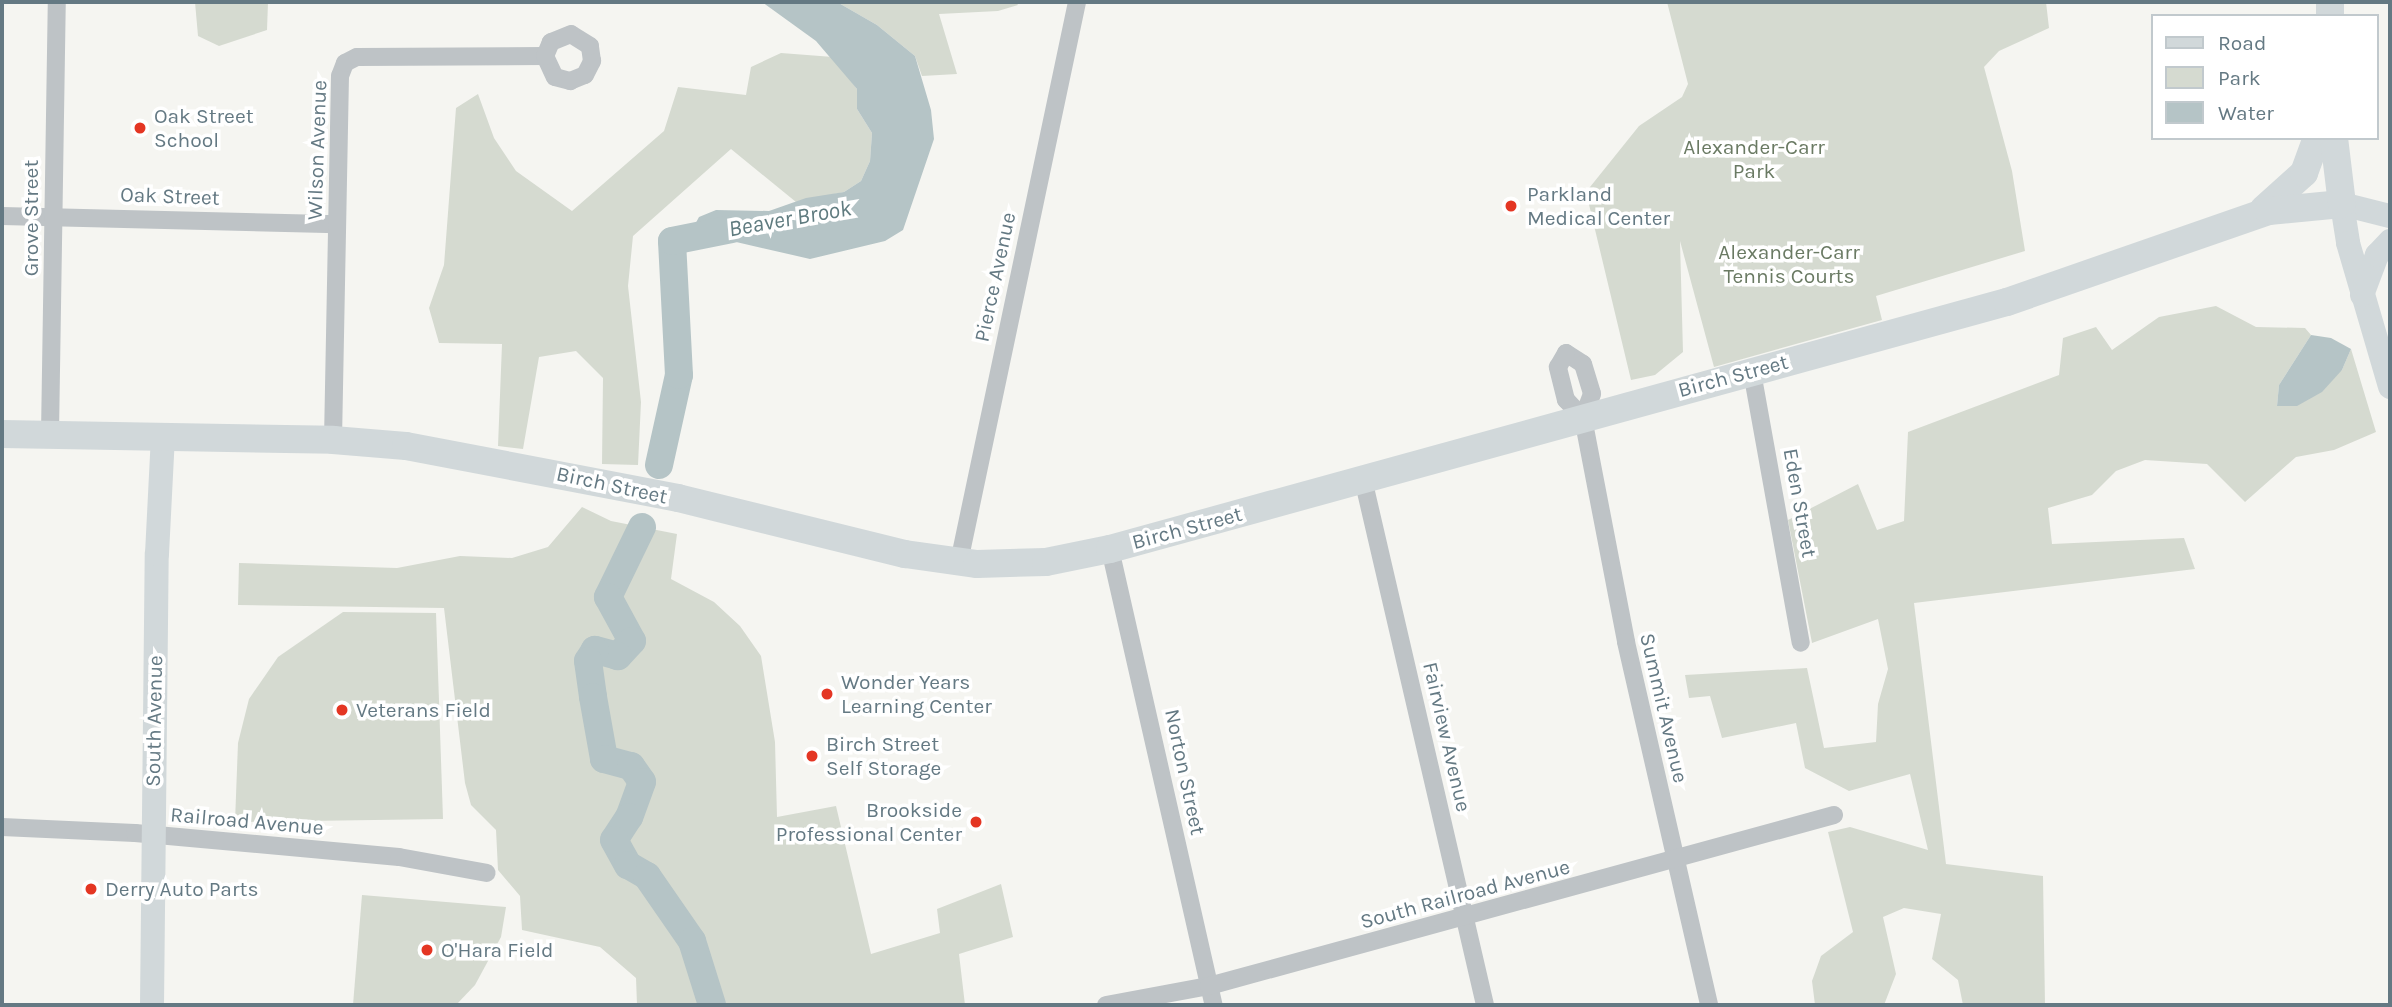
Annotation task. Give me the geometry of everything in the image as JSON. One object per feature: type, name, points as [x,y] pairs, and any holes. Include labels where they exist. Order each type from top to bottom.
[{"type":"main road","points":[[2254,216],[2283,196],[2304,173],[2316,140]]},
{"type":"main road","points":[[2334,140],[2342,204]]},
{"type":"main road","name":"Birch Street","points":[[2,434],[333,440],[406,446],[678,498],[871,547],[959,562],[1046,562],[1110,549],[2007,302],[2287,206],[2342,204]]},
{"type":"street","name":"Grove Street","points":[[50,434],[57,2]]},
{"type":"street","name":"Pierce Avenue","points":[[959,562],[1077,2]]},
{"type":"street","name":"Wilson Avenue","points":[[333,440],[340,76],[345,63],[357,58],[545,56]]},
{"type":"street","points":[[2390,216],[2342,204],[2362,295],[2390,387]]},
{"type":"street","name":"Oak Street","points":[[2,216],[337,224]]},
{"type":"street","points":[[2362,295],[2377,255],[2390,241]]},
{"type":"street","name":"Eden Street","points":[[1752,372],[1801,643]]},
{"type":"street","name":"Summit Avenue","points":[[1583,418],[1609,563],[1709,1005]]},
{"type":"street","name":"South Avenue","points":[[152,1005],[152,835],[163,437]]},
{"type":"street","name":"Fairview Avenue","points":[[1363,479],[1485,1005]]},
{"type":"street","name":"Norton Street","points":[[1110,549],[1214,1005]]},
{"type":"street","name":"South Railroad Avenue","points":[[1106,1005],[1209,986],[1466,918],[1834,815]]},
{"type":"street","name":"Railroad Avenue","points":[[2,827],[152,835],[399,857],[487,873]]},
{"type":"green space","points":[[195,2],[268,2],[267,30],[219,46],[198,36]]},
{"type":"green space","points":[[837,2],[1016,2],[1018,5],[998,11],[939,14],[957,74],[922,76],[915,56],[877,25]]},
{"type":"green space","points":[[1667,2],[2046,2],[2049,28],[1999,51],[1984,67],[2012,171],[2025,251],[1876,296],[1882,320],[1714,367],[1680,241],[1683,352],[1655,375],[1631,380],[1586,192],[1639,126],[1682,97],[1688,84]]},
{"type":"green space","points":[[781,53],[833,57],[857,89],[857,109],[872,133],[870,161],[861,181],[844,192],[796,202],[731,149],[633,236],[628,286],[641,402],[638,465],[602,464],[603,378],[576,351],[539,357],[523,449],[498,446],[502,344],[439,343],[429,308],[444,265],[456,108],[478,94],[494,138],[516,171],[572,211],[664,131],[678,87],[746,95],[751,67]]},
{"type":"green space","points":[[2216,306],[2256,327],[2305,328],[2311,335],[2279,385],[2277,406],[2342,370],[2351,349],[2376,432],[2334,450],[2296,457],[2245,502],[2207,464],[2145,460],[2116,471],[2092,495],[2048,508],[2052,544],[2184,538],[2195,569],[1914,603],[1946,864],[2043,876],[2045,1005],[1963,1005],[1958,980],[1932,959],[1941,914],[1904,908],[1883,917],[1896,974],[1884,1005],[1815,1005],[1812,981],[1821,956],[1853,932],[1828,832],[1850,827],[1928,850],[1910,774],[1849,791],[1805,768],[1796,723],[1722,738],[1710,696],[1689,698],[1685,675],[1807,668],[1824,748],[1876,742],[1878,704],[1888,669],[1878,619],[1812,643],[1788,520],[1858,484],[1877,530],[1904,521],[1908,432],[2059,375],[2063,338],[2096,327],[2112,350],[2159,317]]},
{"type":"green space","points":[[582,507],[611,521],[677,534],[671,579],[714,602],[740,626],[761,656],[775,742],[777,817],[836,806],[871,954],[940,933],[937,909],[1001,884],[1013,937],[959,954],[965,1005],[637,1005],[636,978],[600,947],[522,930],[520,896],[498,870],[496,830],[471,805],[465,783],[444,608],[238,605],[239,563],[397,568],[460,556],[512,558],[548,547]]},
{"type":"green space","name":"Veterans Field","points":[[343,612],[436,613],[443,819],[235,822],[238,743],[249,699],[278,657]]},
{"type":"green space","name":"O'Hara Field","points":[[362,895],[506,907],[501,937],[475,985],[456,1005],[353,1005]]},
{"type":"water","points":[[762,2],[837,2],[877,25],[915,56],[931,110],[934,139],[903,230],[885,241],[810,259],[719,238],[695,241],[692,230],[699,217],[716,210],[769,211],[806,198],[844,192],[861,181],[870,161],[872,133],[857,109],[857,89],[816,41]]},
{"type":"water","points":[[2311,335],[2331,338],[2351,349],[2342,370],[2322,392],[2297,406],[2277,406],[2279,385]]},
{"type":"waterway","name":"Beaver Brook","points":[[659,465],[679,375],[672,241],[732,229]]},
{"type":"waterway","name":"Beaver Brook","points":[[642,527],[608,597],[632,641],[618,656],[595,650],[588,661],[593,697],[604,759],[631,766],[642,782],[629,817],[614,840],[628,865],[647,876],[692,941],[712,1005]]},
{"type":"place","name":"Oak Street School","points":[[140,128]]},
{"type":"place","name":"Parkland Medical Center","points":[[1511,206]]},
{"type":"place","name":"Wonder Years Learning Center","points":[[827,694]]},
{"type":"place","name":"Veterans Field","points":[[342,710]]},
{"type":"place","name":"Birch Street Self Storage","points":[[812,756]]},
{"type":"place","name":"Brookside Professional Center","points":[[976,822]]},
{"type":"place","name":"Derry Auto Parts","points":[[91,889]]},
{"type":"place","name":"O'Hara Field","points":[[427,950]]},
{"type":"park label","name":"Alexander-Carr Park","points":[[1754,159]]},
{"type":"park label","name":"Alexander-Carr Tennis Courts","points":[[1789,264]]}]
